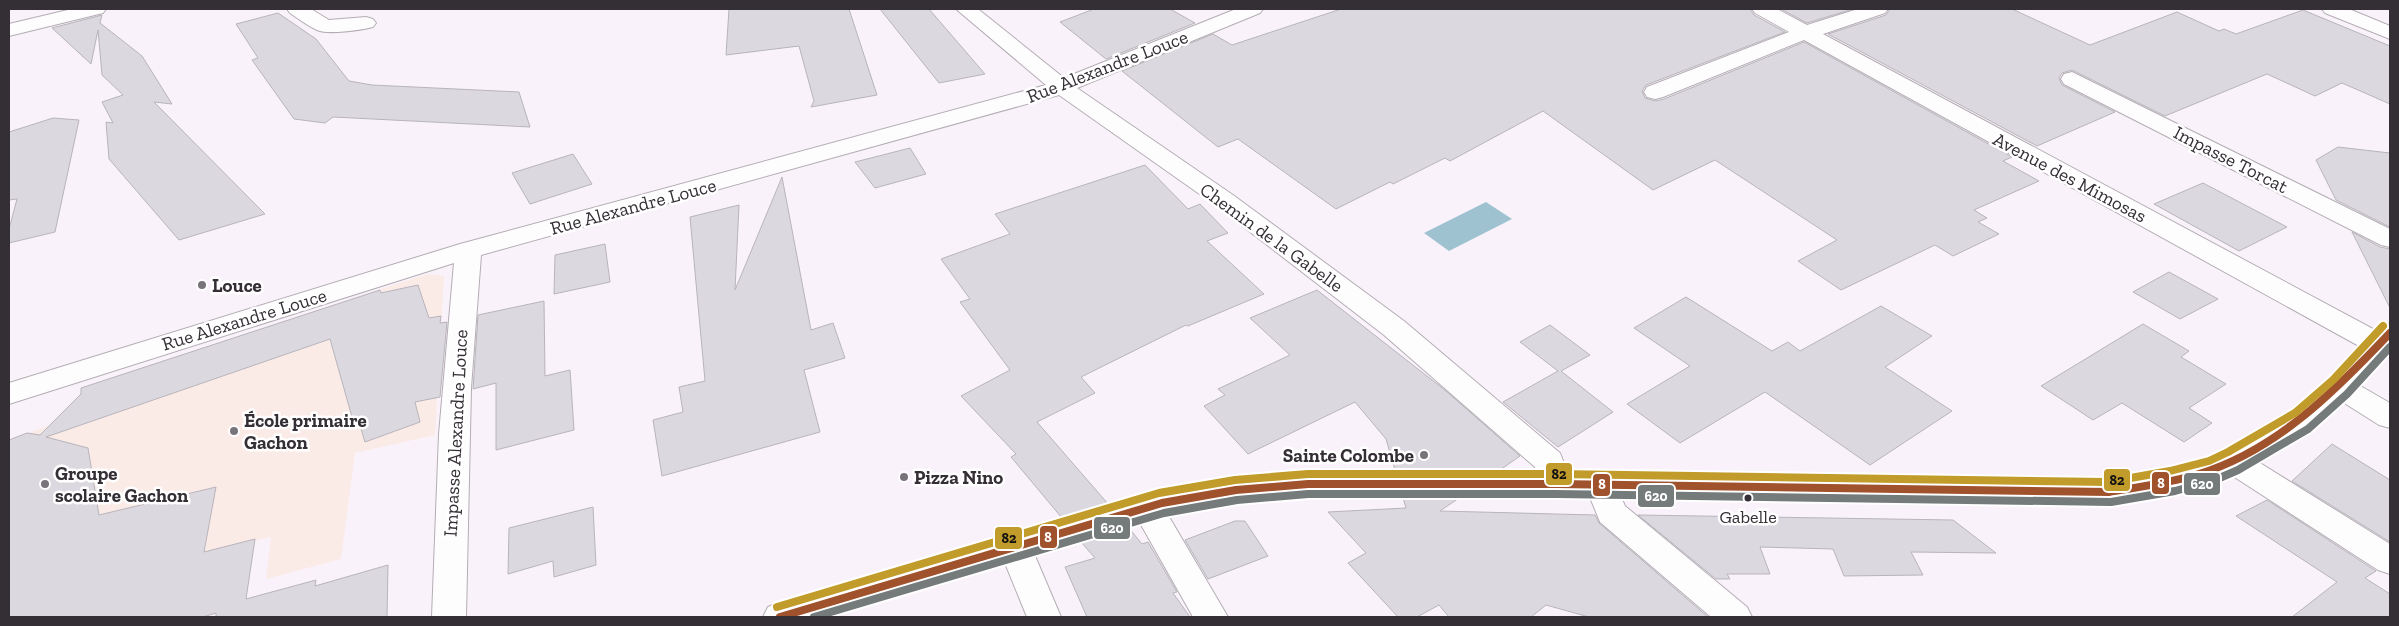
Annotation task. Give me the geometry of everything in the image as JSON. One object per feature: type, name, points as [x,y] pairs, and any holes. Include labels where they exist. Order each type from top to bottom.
[{"type":"street","points":[[9,30],[96,9]]},
{"type":"street","points":[[297,9],[326,26],[366,23]]},
{"type":"street","name":"Chemin de la Gabelle","points":[[966,9],[1063,88],[1224,200],[1394,328],[1549,461],[1556,484]]},
{"type":"street","name":"Rue Alexandre Louce","points":[[9,394],[96,365],[469,250],[1063,88],[1253,9]]},
{"type":"street","name":"Avenue des Mimosas","points":[[1762,9],[1804,33],[2384,338]]},
{"type":"street","points":[[1655,92],[1804,33],[1878,9]]},
{"type":"street","points":[[2332,9],[2390,33]]},
{"type":"street","name":"Impasse Torcat","points":[[2072,79],[2390,239]]},
{"type":"street","name":"Impasse Alexandre Louce","points":[[449,617],[451,459],[462,313],[469,250]]},
{"type":"street","points":[[780,617],[1147,507],[1236,490],[1308,484],[1556,484],[1923,491],[2110,492],[2172,481],[2212,470],[2233,461],[2300,421],[2340,387],[2384,338]]},
{"type":"street","points":[[2340,387],[2390,416]]},
{"type":"street","points":[[2233,461],[2390,561]]},
{"type":"street","points":[[1601,485],[1611,513],[1735,617]]},
{"type":"street","points":[[1147,507],[1211,617]]},
{"type":"street","points":[[1015,546],[1044,617]]},
{"type":"shaded area","name":"École primaire Gachon","points":[[427,274],[444,276],[435,435],[355,453],[341,559],[266,579],[271,537],[205,552],[206,537],[68,550],[9,573],[9,440],[72,417],[81,394],[81,388]]},
{"type":"water","points":[[1486,202],[1512,219],[1449,251],[1424,233]]},
{"type":"building","points":[[729,9],[849,9],[877,95],[811,107],[814,101],[799,46],[726,55]]},
{"type":"building","points":[[880,9],[929,9],[985,74],[939,83]]},
{"type":"building","points":[[1094,9],[1170,9],[1195,23],[1106,59],[1060,22]]},
{"type":"building","points":[[1341,9],[1750,9],[1754,15],[1785,32],[1646,85],[1642,91],[1645,98],[1655,101],[1664,99],[1804,42],[2012,157],[2003,161],[2039,181],[1974,210],[1987,218],[1978,222],[1999,234],[1953,256],[1935,245],[1841,290],[1798,261],[1837,240],[1715,160],[1653,190],[1543,111],[1450,161],[1445,158],[1393,184],[1390,182],[1336,209],[1238,139],[1218,147],[1122,71],[1213,34],[1232,45]]},
{"type":"building","points":[[1781,9],[1853,9],[1807,23]]},
{"type":"building","points":[[1890,9],[2012,9],[2090,45],[2177,12],[2219,31],[2224,29],[2236,34],[2303,10],[2390,46],[2390,104],[2342,83],[2315,96],[2267,74],[2165,116],[2072,70],[2062,73],[2059,78],[2062,85],[2115,112],[2037,146],[1828,34],[1886,15]]},
{"type":"building","points":[[278,13],[316,39],[349,81],[372,85],[519,92],[530,127],[333,117],[325,123],[294,119],[252,60],[258,58],[236,24]]},
{"type":"building","points":[[102,15],[100,23],[142,56],[172,104],[154,102],[265,214],[179,240],[109,159],[106,122],[113,123],[102,102],[123,95],[102,75],[98,30],[91,64],[52,28]]},
{"type":"building","points":[[53,118],[79,120],[55,232],[9,243],[9,229],[17,199],[9,200],[9,132]]},
{"type":"building","points":[[2338,147],[2390,153],[2390,227],[2336,200],[2316,160]]},
{"type":"building","points":[[910,148],[926,174],[875,188],[855,162]]},
{"type":"building","points":[[573,154],[592,184],[530,204],[512,173]]},
{"type":"building","points":[[1145,165],[1188,209],[1200,204],[1228,233],[1207,241],[1264,294],[1188,326],[1186,325],[1081,377],[1095,393],[1037,422],[1109,505],[1062,518],[1011,457],[1016,454],[961,396],[1010,370],[960,302],[970,299],[941,259],[1010,234],[995,214]]},
{"type":"building","points":[[782,177],[811,330],[833,323],[845,358],[804,370],[820,432],[662,476],[653,420],[683,412],[679,387],[705,381],[690,217],[739,205],[735,290]]},
{"type":"building","points":[[2203,183],[2287,227],[2239,251],[2154,204]]},
{"type":"building","points":[[2352,232],[2380,247],[2390,249],[2390,308]]},
{"type":"building","points":[[605,244],[610,282],[554,294],[555,255]]},
{"type":"building","points":[[2169,272],[2218,299],[2180,319],[2133,292]]},
{"type":"building","points":[[418,285],[429,318],[441,316],[440,323],[447,322],[440,397],[415,402],[420,422],[365,442],[359,422],[354,424],[330,339],[46,437],[88,448],[99,515],[216,487],[204,552],[255,539],[246,599],[316,580],[315,586],[388,565],[387,617],[216,617],[216,613],[203,617],[9,617],[9,440],[27,433],[40,435],[81,394],[81,388],[380,290],[381,293]]},
{"type":"building","points":[[1317,290],[1446,391],[1520,456],[1500,470],[1395,470],[1386,439],[1355,402],[1248,454],[1204,406],[1225,395],[1218,389],[1290,355],[1250,318]]},
{"type":"building","points":[[1686,297],[1772,351],[1788,342],[1800,351],[1881,306],[1932,336],[1885,367],[1952,411],[1870,465],[1765,392],[1680,443],[1627,404],[1690,366],[1634,328]]},
{"type":"building","points":[[544,301],[545,376],[570,370],[574,430],[496,450],[496,383],[473,389],[478,315]]},
{"type":"building","points":[[2143,324],[2189,351],[2181,357],[2226,384],[2189,408],[2212,423],[2184,442],[2122,403],[2093,420],[2041,386]]},
{"type":"building","points":[[1550,325],[1590,355],[1561,371],[1613,412],[1558,447],[1503,402],[1558,371],[1520,342]]},
{"type":"building","points":[[2332,444],[2390,480],[2390,542],[2292,481]]},
{"type":"building","points":[[1403,498],[1459,498],[1440,511],[1595,515],[1599,523],[1708,617],[1589,617],[1546,605],[1531,617],[1449,617],[1439,605],[1417,617],[1398,617],[1348,563],[1366,553],[1328,512],[1406,508]]},
{"type":"building","points":[[2267,500],[2376,571],[2365,578],[2390,594],[2390,617],[2292,617],[2337,582],[2236,516]]},
{"type":"building","points":[[593,507],[596,565],[554,577],[553,561],[508,574],[509,528]]},
{"type":"building","points":[[1638,515],[1953,520],[1996,553],[1911,552],[1923,575],[1844,576],[1833,549],[1760,547],[1770,574],[1727,574],[1730,579],[1716,579]]},
{"type":"building","points":[[1235,521],[1245,521],[1268,556],[1208,579],[1185,540]]},
{"type":"building","points":[[1128,527],[1142,544],[1148,542],[1177,592],[1173,593],[1190,617],[1087,617],[1065,567],[1095,558],[1081,542]]},
{"type":"transit line","name":"82","points":[[777,607],[1159,493],[1235,480],[1308,474],[1556,474],[2108,482],[2170,471],[2209,461],[2228,452],[2295,413],[2333,380],[2383,326]]},
{"type":"transit line","name":"8","points":[[780,617],[1162,503],[1236,490],[1308,484],[1556,484],[2109,492],[2149,486],[2213,469],[2265,444],[2310,412],[2351,374],[2390,333]]},
{"type":"transit line","name":"620","points":[[814,617],[1164,513],[1237,500],[1308,494],[1556,494],[1923,501],[2111,502],[2175,491],[2215,480],[2238,470],[2308,429],[2347,394],[2390,347]]},
{"type":"place","name":"Louce","points":[[202,285]]},
{"type":"place","name":"École primaire Gachon","points":[[234,431]]},
{"type":"place","name":"Sainte Colombe","points":[[1424,455]]},
{"type":"place","name":"Pizza Nino","points":[[904,477]]},
{"type":"place","name":"Groupe scolaire Gachon","points":[[45,484]]},
{"type":"place","name":"Gabelle","points":[[1748,498]]}]
